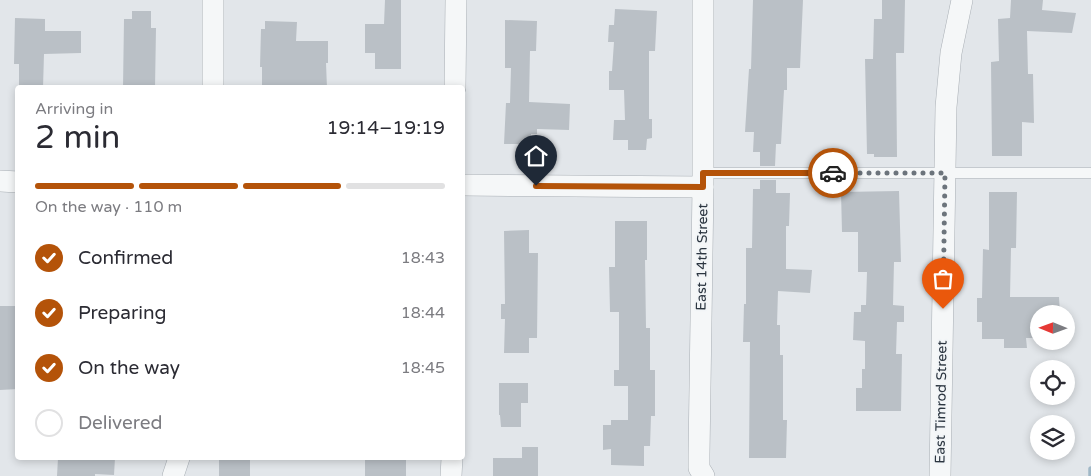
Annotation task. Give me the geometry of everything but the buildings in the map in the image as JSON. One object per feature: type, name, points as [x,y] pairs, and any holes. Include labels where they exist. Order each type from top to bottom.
[{"type":"street","points":[[213,0],[214,85]]},
{"type":"street","points":[[455,85],[456,0]]},
{"type":"street","name":"East 14th Street","points":[[703,0],[703,180],[699,468],[704,476]]},
{"type":"street","name":"East Timrod Street","points":[[940,476],[946,107],[951,53],[962,0]]},
{"type":"street","points":[[465,185],[703,180]]},
{"type":"street","points":[[0,181],[15,182]]},
{"type":"street","points":[[173,476],[178,460]]},
{"type":"street","points":[[451,476],[452,460]]},
{"type":"lane","points":[[703,180],[945,173],[1091,173]]},
{"type":"waterway","points":[[1091,469],[1091,476]]},
{"type":"way so far","points":[[833,173],[945,173],[943,309]]},
{"type":"route","points":[[536,186],[703,187],[703,173],[833,173]]}]
